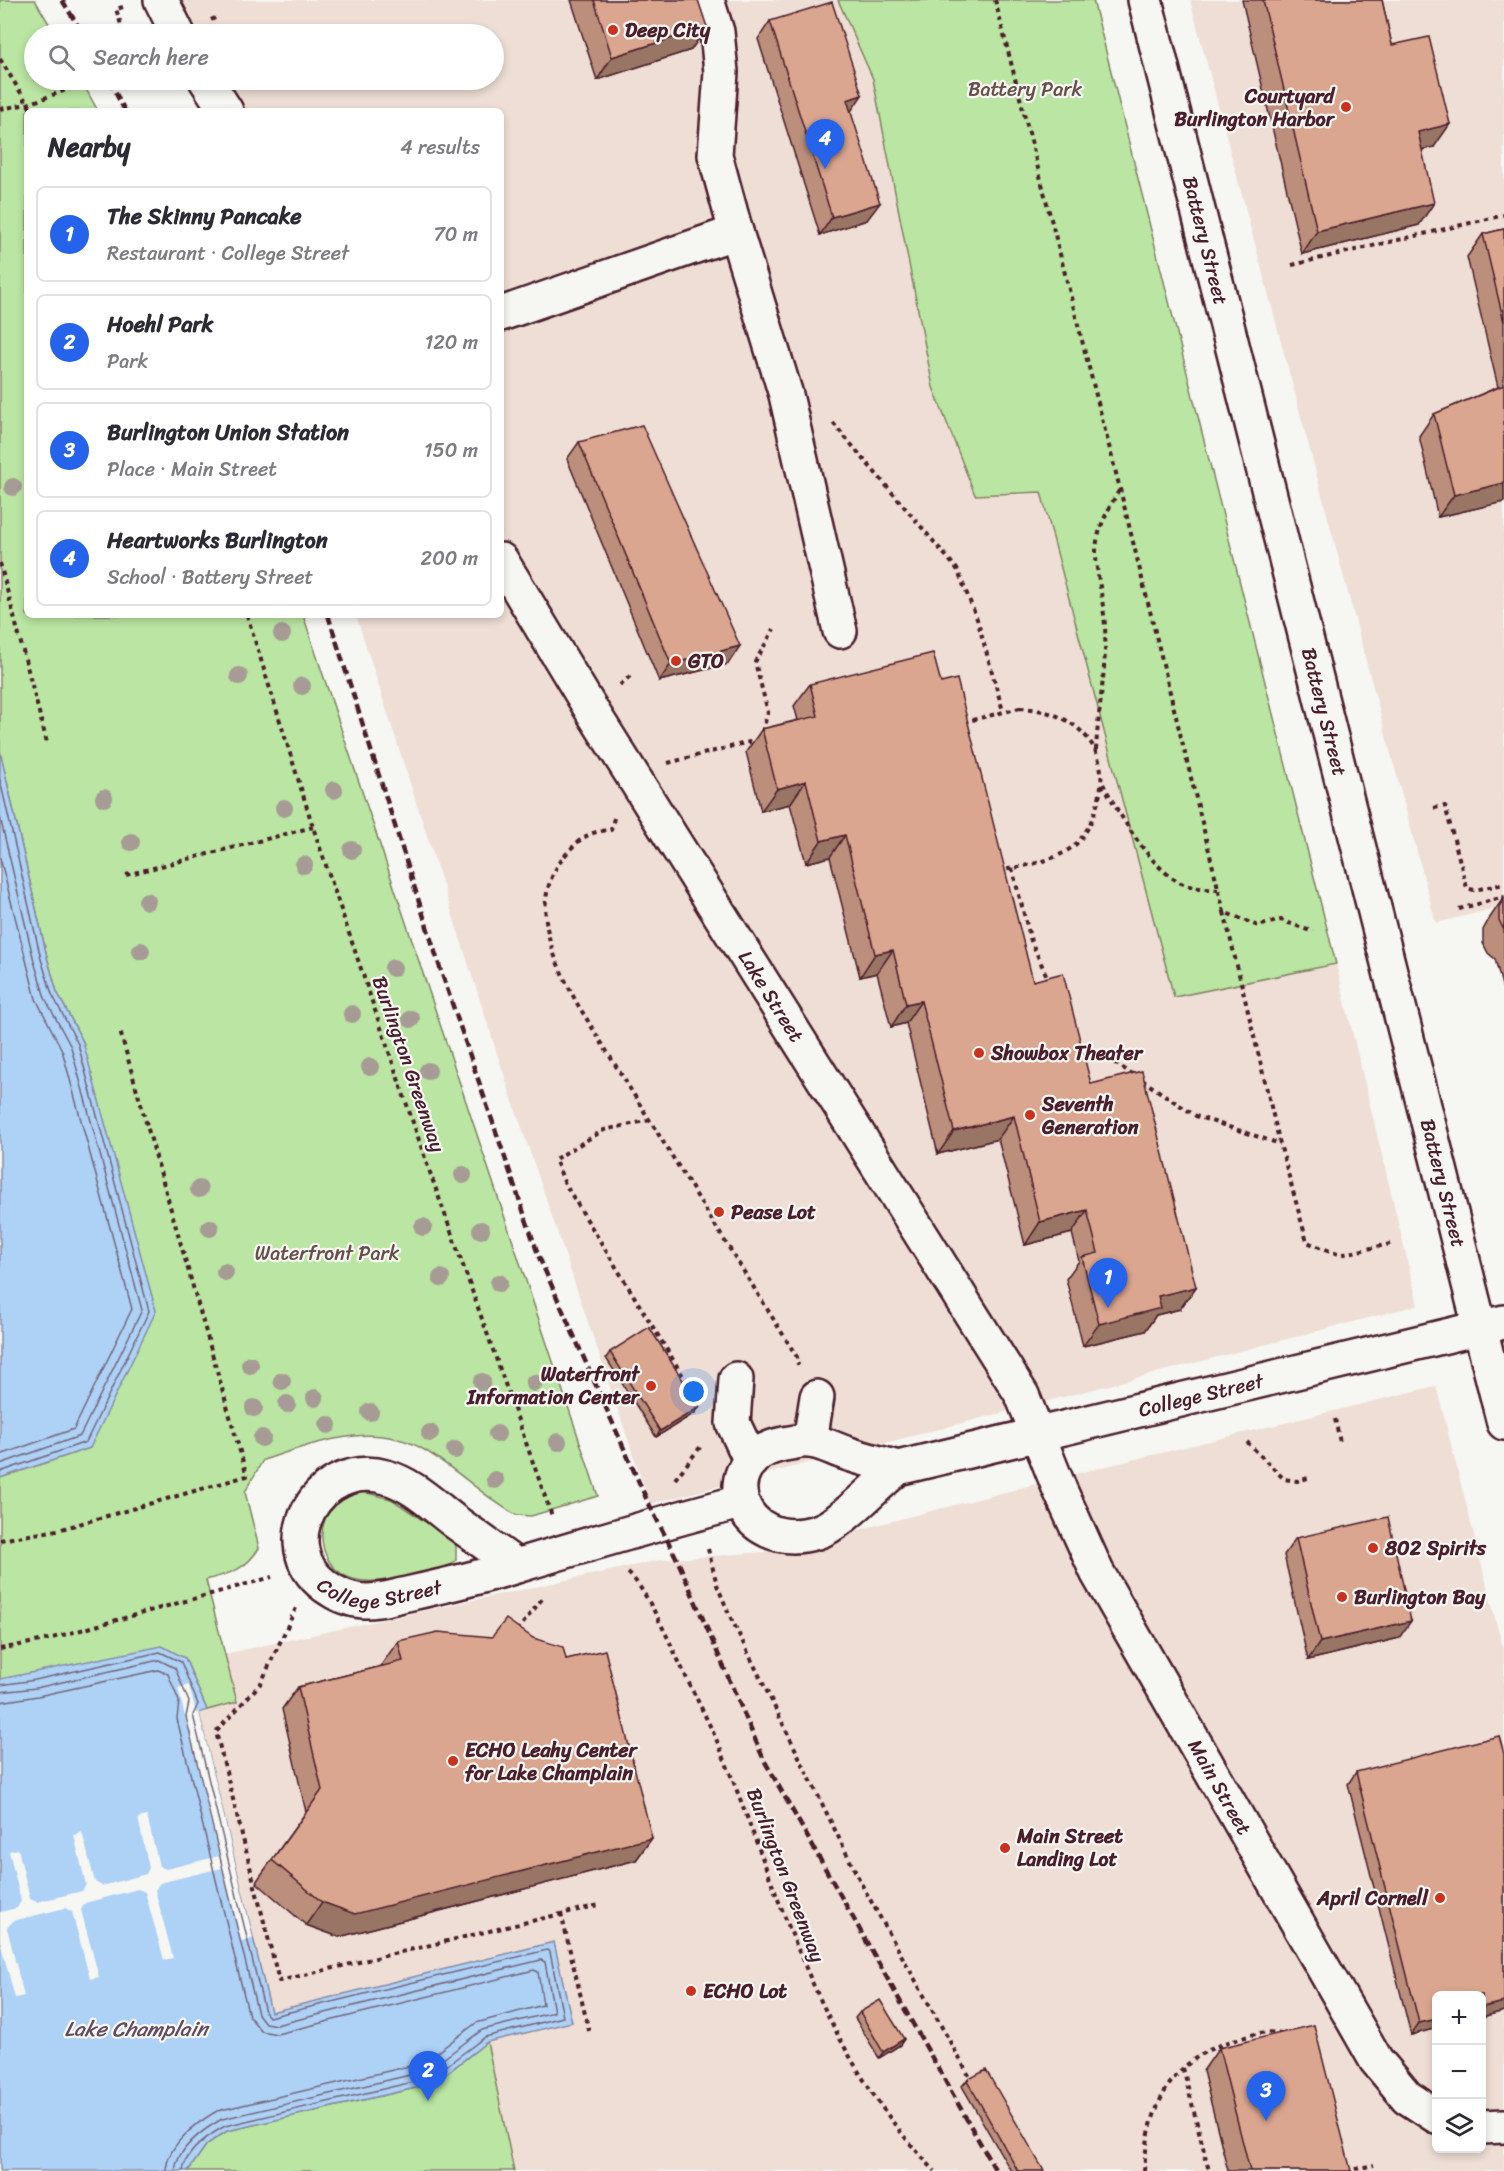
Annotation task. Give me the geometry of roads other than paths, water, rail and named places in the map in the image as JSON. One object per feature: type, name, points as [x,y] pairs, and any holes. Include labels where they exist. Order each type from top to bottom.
[{"type":"street","points":[[160,0],[173,24]]},
{"type":"street","points":[[706,0],[717,32],[721,72],[715,155],[786,395],[840,631]]},
{"type":"street","name":"Battery Street","points":[[1145,0],[1492,1325],[1504,1423]]},
{"type":"street","points":[[212,90],[224,108]]},
{"type":"street","points":[[504,313],[736,232]]},
{"type":"street","name":"Lake Street","points":[[504,565],[592,711],[1022,1395],[1038,1434]]},
{"type":"street","name":"College Street","points":[[517,1566],[409,1487],[387,1477],[353,1475],[331,1483],[318,1495],[304,1520],[303,1552],[309,1569],[320,1582],[347,1598],[378,1600],[465,1581],[740,1502],[747,1516],[759,1527],[772,1533],[786,1536],[815,1533],[840,1520],[898,1468],[1492,1325]]},
{"type":"street","points":[[736,1379],[733,1423],[750,1461]]},
{"type":"street","points":[[808,1385],[810,1441]]},
{"type":"street","name":"Main Street","points":[[1038,1434],[1097,1572],[1376,2060],[1407,2097],[1432,2113]]},
{"type":"street","points":[[740,1502],[744,1472],[750,1461],[760,1452],[771,1447],[810,1441],[898,1468]]},
{"type":"street","points":[[1486,2127],[1504,2126]]},
{"type":"water","points":[[0,751],[47,957],[57,992],[83,1042],[156,1311],[90,1448],[0,1478]]},
{"type":"water","name":"Lake Champlain","points":[[162,1646],[185,1658],[207,1710],[199,1713],[271,2012],[554,1942],[572,2022],[487,2042],[433,2084],[227,2131],[207,2144],[188,2171],[0,2171],[0,1679]]},
{"type":"railway","points":[[62,0],[77,24]]},
{"type":"railway","points":[[114,90],[123,108]]},
{"type":"railway","points":[[329,618],[442,974],[539,1257],[646,1498],[677,1559],[764,1760],[996,2171]]},
{"type":"place","name":"Deep City","points":[[613,30]]},
{"type":"place","name":"Courtyard Burlington Harbor","points":[[1346,107]]},
{"type":"place","name":"Heartworks Burlington","points":[[825,169]]},
{"type":"place","name":"GTO","points":[[676,661]]},
{"type":"place","name":"Showbox Theater","points":[[979,1053]]},
{"type":"place","name":"Seventh Generation","points":[[1030,1115]]},
{"type":"place","name":"Pease Lot","points":[[719,1212]]},
{"type":"place","name":"The Skinny Pancake","points":[[1108,1308]]},
{"type":"place","name":"Waterfront Information Center","points":[[651,1386]]},
{"type":"place","name":"802 Spirits","points":[[1373,1548]]},
{"type":"place","name":"Burlington Bay","points":[[1342,1597]]},
{"type":"place","name":"ECHO Leahy Center for Lake Champlain","points":[[453,1761]]},
{"type":"place","name":"Main Street Landing Lot","points":[[1005,1848]]},
{"type":"place","name":"April Cornell","points":[[1440,1898]]},
{"type":"place","name":"ECHO Lot","points":[[691,1991]]},
{"type":"place","name":"Hoehl Park","points":[[428,2101]]},
{"type":"place","name":"Burlington Union Station","points":[[1266,2121]]},
{"type":"park label","name":"Battery Park","points":[[1025,89]]},
{"type":"park label","name":"Waterfront Park","points":[[327,1253]]}]
